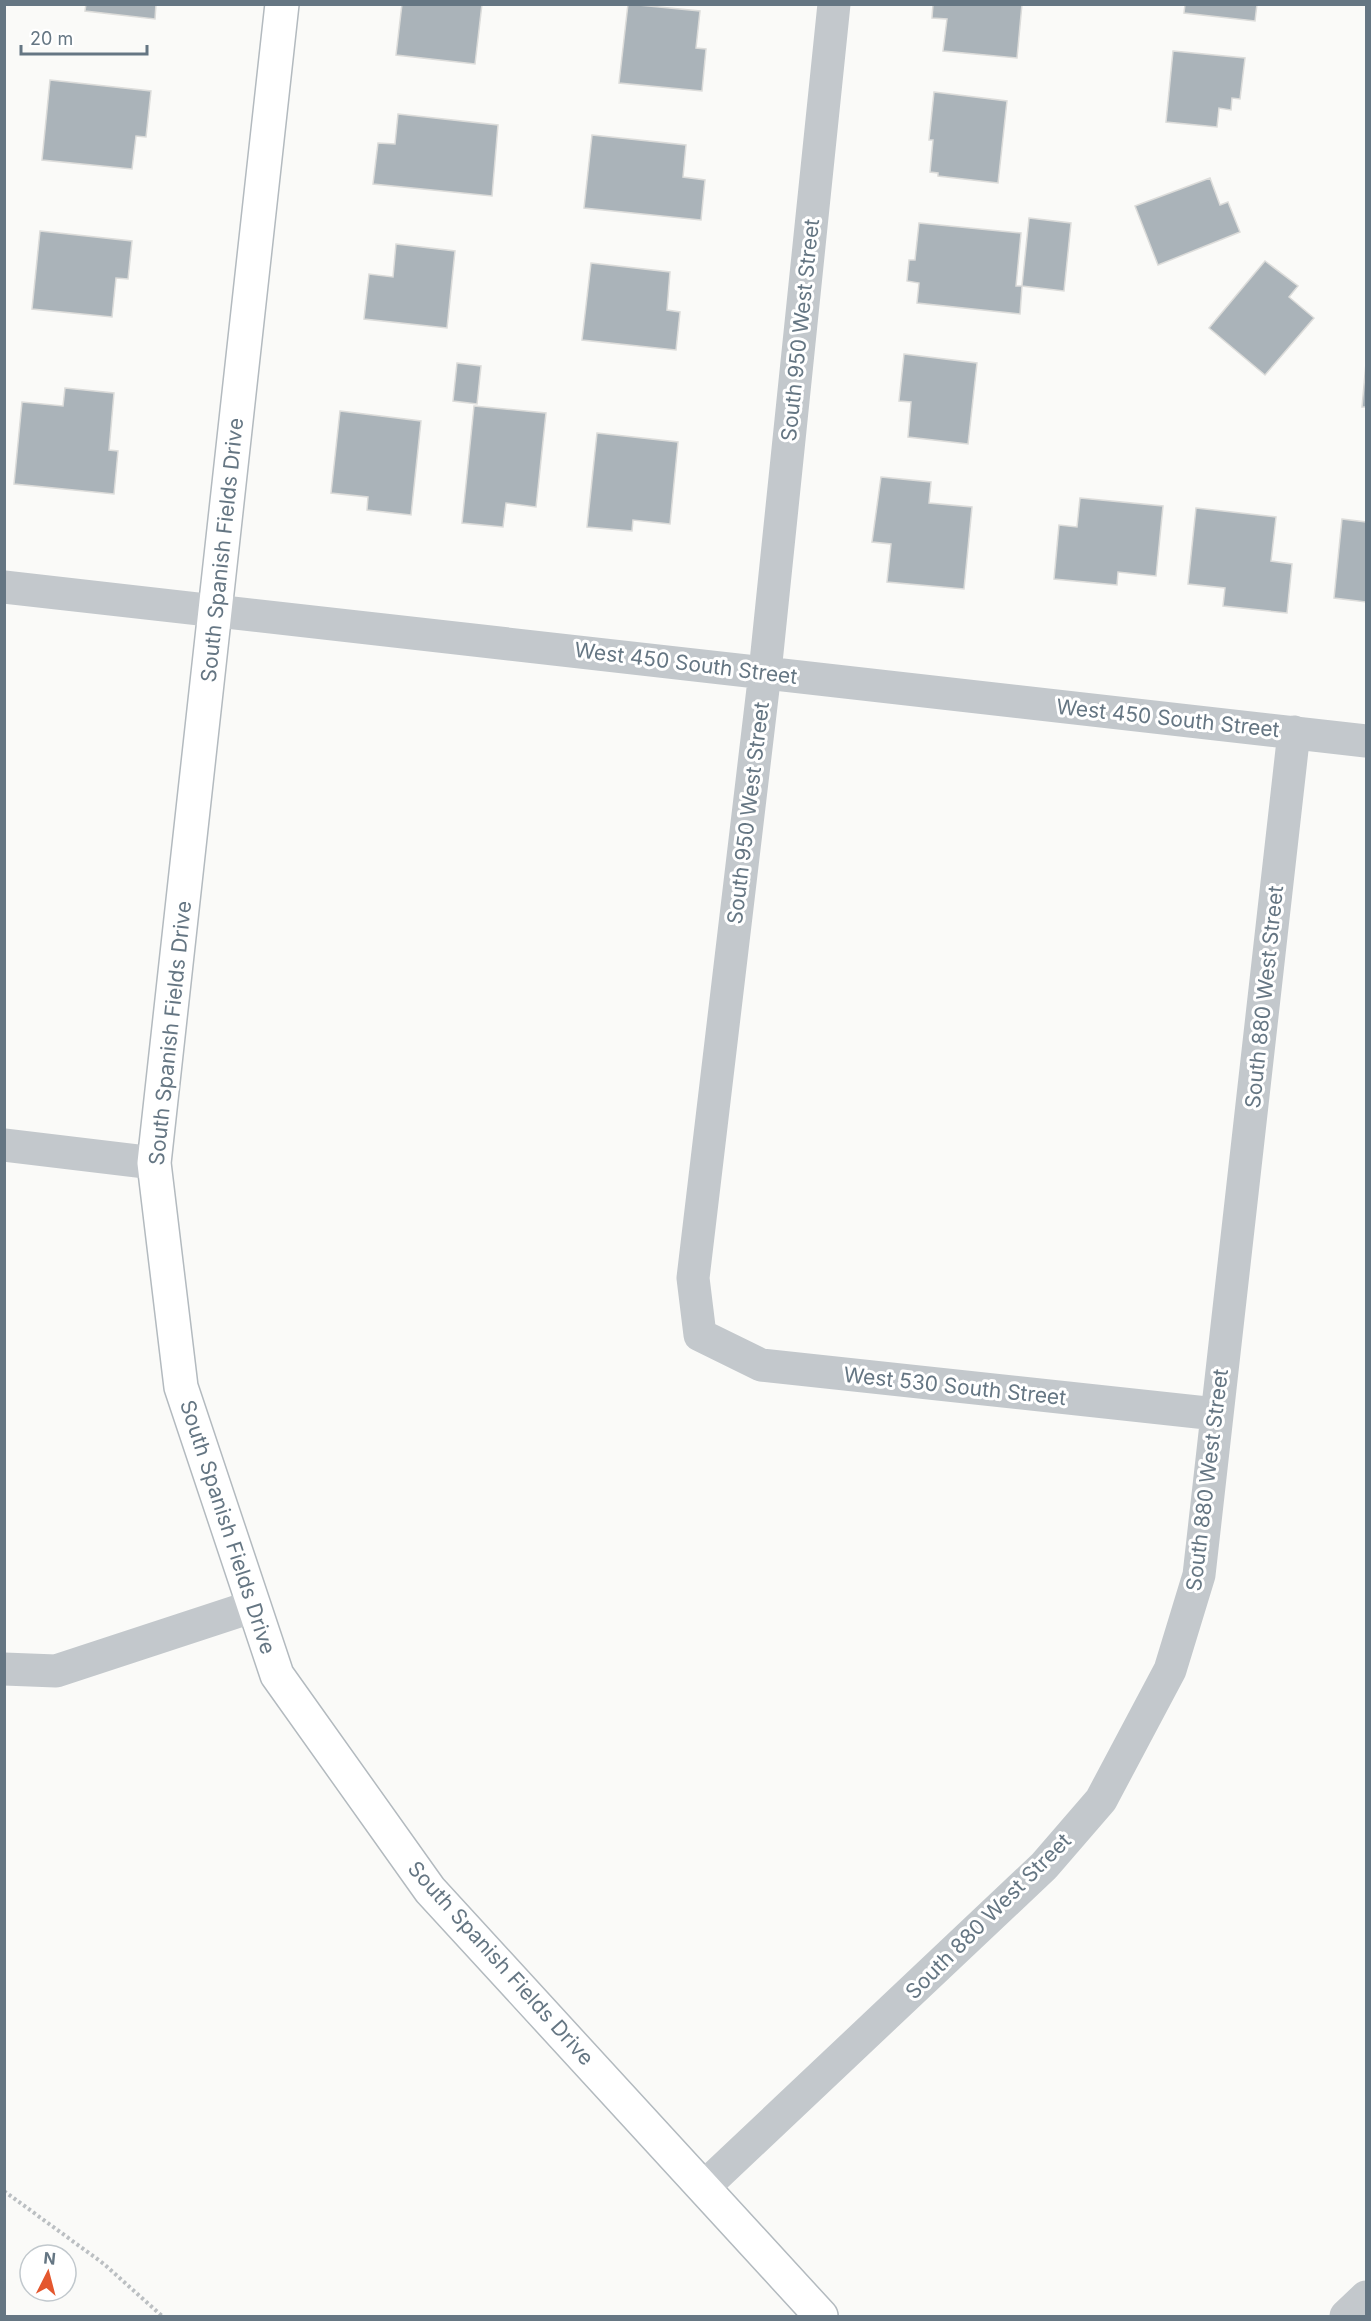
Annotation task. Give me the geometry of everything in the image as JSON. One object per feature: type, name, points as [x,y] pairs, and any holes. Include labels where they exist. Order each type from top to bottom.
[{"type":"street","name":"South Spanish Fields Drive","points":[[282,4],[154,1163],[181,1387],[277,1675],[430,1890],[821,2316]]},
{"type":"street","name":"South 950 West Street","points":[[700,1335],[693,1278],[765,672],[834,4]]},
{"type":"street","name":"West 450 South Street","points":[[4,587],[1366,741]]},
{"type":"street","name":"South 880 West Street","points":[[704,2187],[1044,1866],[1101,1800],[1170,1670],[1199,1575],[1294,732]]},
{"type":"street","points":[[4,1145],[154,1163]]},
{"type":"street","name":"West 530 South Street","points":[[700,1335],[761,1365],[1216,1414]]},
{"type":"street","points":[[4,1669],[56,1671],[254,1606]]},
{"type":"street","points":[[1346,2316],[1366,2297]]},
{"type":"path","points":[[4,2191],[104,2264],[162,2316]]},
{"type":"building","points":[[86,4],[156,4],[155,19],[85,11]]},
{"type":"building","points":[[402,4],[482,4],[475,64],[396,55]]},
{"type":"building","points":[[628,4],[700,11],[696,48],[706,49],[702,91],[619,83]]},
{"type":"building","points":[[933,4],[1022,4],[1017,58],[943,51],[947,19],[932,18]]},
{"type":"building","points":[[1185,4],[1257,4],[1255,21],[1184,13]]},
{"type":"building","points":[[1173,51],[1245,58],[1240,99],[1232,98],[1231,110],[1219,108],[1217,127],[1166,122]]},
{"type":"building","points":[[50,80],[151,91],[146,137],[136,136],[132,169],[42,160]]},
{"type":"building","points":[[934,92],[1007,101],[998,183],[938,176],[938,173],[930,172],[933,140],[929,140]]},
{"type":"building","points":[[398,114],[498,125],[492,196],[373,184],[378,143],[395,144]]},
{"type":"building","points":[[592,135],[686,145],[683,177],[705,180],[701,220],[584,208]]},
{"type":"building","points":[[1210,178],[1220,205],[1228,202],[1240,232],[1158,265],[1135,206]]},
{"type":"building","points":[[1029,218],[1071,223],[1064,291],[1022,286]]},
{"type":"building","points":[[919,223],[1021,233],[1016,286],[1022,286],[1020,314],[917,303],[919,283],[907,281],[909,260],[915,260]]},
{"type":"building","points":[[40,231],[132,241],[128,279],[116,278],[112,317],[32,309]]},
{"type":"building","points":[[396,244],[455,251],[447,328],[364,319],[369,274],[393,277]]},
{"type":"building","points":[[1265,261],[1298,286],[1289,297],[1314,318],[1265,375],[1209,328]]},
{"type":"building","points":[[591,263],[670,272],[667,310],[680,312],[676,350],[582,340]]},
{"type":"building","points":[[904,354],[977,363],[968,444],[908,437],[911,402],[899,401]]},
{"type":"building","points":[[457,363],[481,366],[477,404],[453,401]]},
{"type":"building","points":[[1366,363],[1366,407],[1362,407]]},
{"type":"building","points":[[65,388],[114,393],[109,450],[118,451],[114,494],[14,484],[22,402],[63,406]]},
{"type":"building","points":[[474,406],[546,413],[536,507],[506,503],[503,527],[462,523]]},
{"type":"building","points":[[340,411],[421,421],[411,515],[367,510],[368,497],[331,493]]},
{"type":"building","points":[[597,433],[678,442],[670,524],[633,520],[632,531],[587,527]]},
{"type":"building","points":[[881,477],[931,482],[929,503],[972,507],[964,589],[887,582],[891,544],[872,542]]},
{"type":"building","points":[[1080,498],[1163,506],[1156,576],[1118,572],[1117,585],[1054,579],[1059,525],[1077,527]]},
{"type":"building","points":[[1196,508],[1276,517],[1271,561],[1292,564],[1287,613],[1223,606],[1225,588],[1188,584]]},
{"type":"building","points":[[1342,519],[1366,522],[1366,602],[1334,598]]}]
